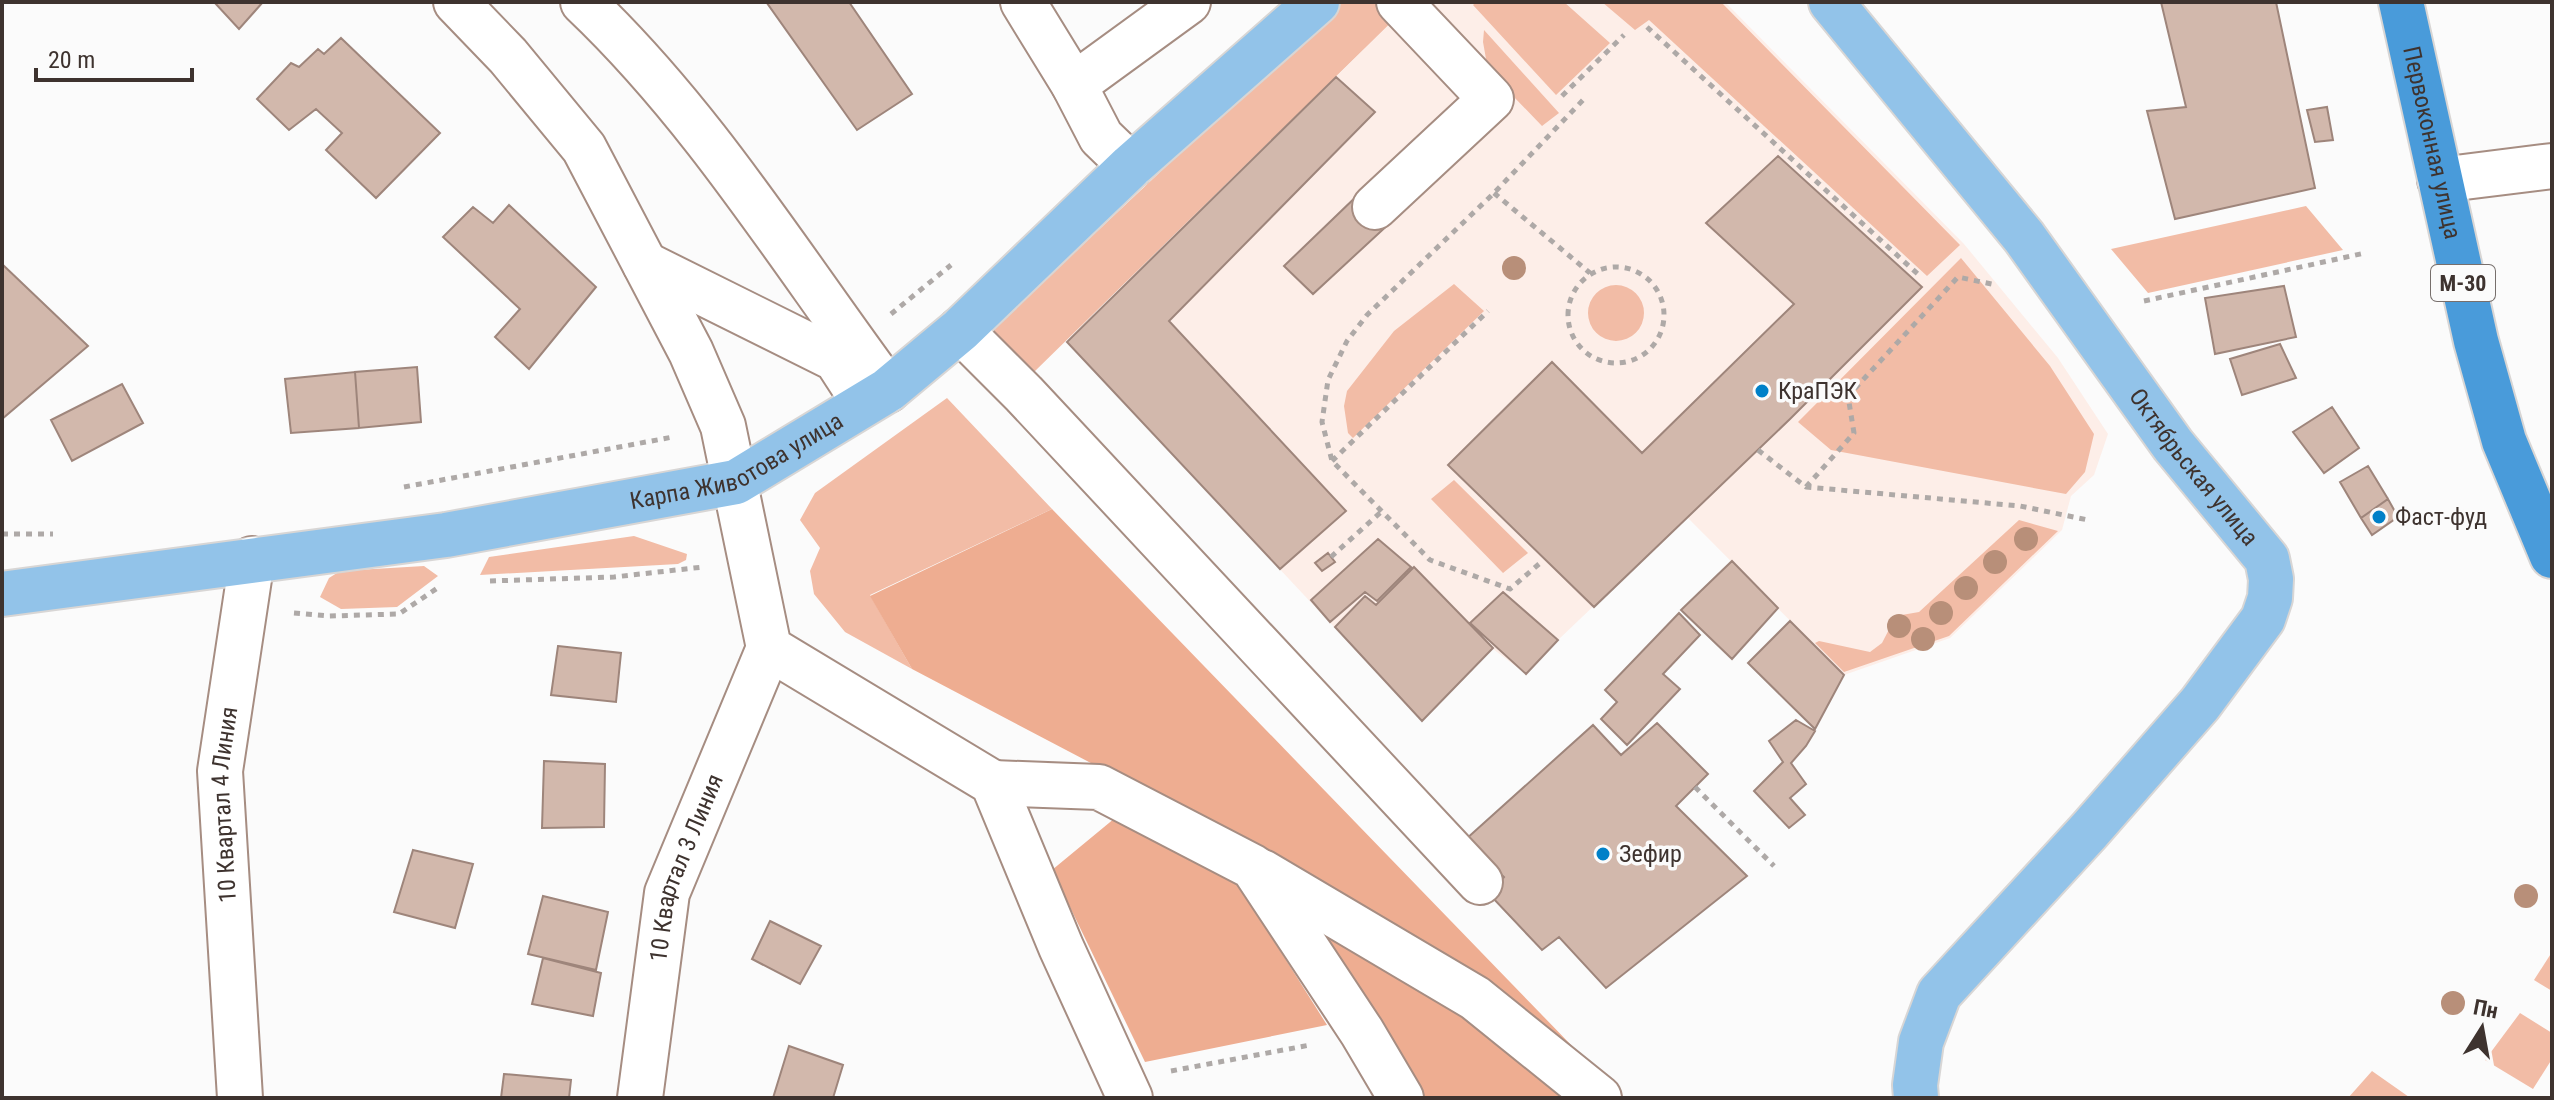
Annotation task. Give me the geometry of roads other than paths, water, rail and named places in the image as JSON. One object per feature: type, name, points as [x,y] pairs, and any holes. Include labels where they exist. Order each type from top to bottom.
[{"type":"highway","name":"Первоконная улица","points":[[2401,2],[2476,341],[2504,441],[2552,556]]},
{"type":"main road","name":"Карпа Животова улица","points":[[2,594],[446,535],[736,482],[877,397],[960,330],[1131,166],[1317,2]]},
{"type":"main road","name":"Октябрьская улица","points":[[1831,2],[2024,237],[2173,445],[2267,559],[2271,579],[2270,598],[2263,619],[2200,704],[2089,831],[1939,994],[1921,1042],[1916,1098]]},
{"type":"street","points":[[456,2],[508,56],[584,148],[691,352],[723,426],[769,648],[993,783],[1099,787],[1253,867],[1475,998],[1599,1098]]},
{"type":"street","points":[[583,2],[604,21],[708,141],[877,397]]},
{"type":"street","points":[[1023,2],[1074,85],[1101,137],[1131,166]]},
{"type":"street","points":[[1074,85],[1188,2]]},
{"type":"street","points":[[1375,207],[1491,99],[1399,2]]},
{"type":"street","points":[[2440,180],[2552,166]]},
{"type":"street","points":[[645,264],[836,359],[877,397]]},
{"type":"street","points":[[960,330],[1035,405],[1480,882]]},
{"type":"street","name":"10 Квартал 4 Линия","points":[[240,1098],[220,771],[252,559]]},
{"type":"street","name":"10 Квартал 3 Линия","points":[[640,1098],[667,893],[769,648]]},
{"type":"street","points":[[993,783],[1061,947],[1126,1089]]},
{"type":"street","points":[[1253,867],[1362,1032],[1401,1098]]},
{"type":"place","name":"КраПЭК","points":[[1762,391]]},
{"type":"place","name":"Фаст-фуд","points":[[2379,517]]},
{"type":"place","name":"Зефир","points":[[1603,854]]}]
